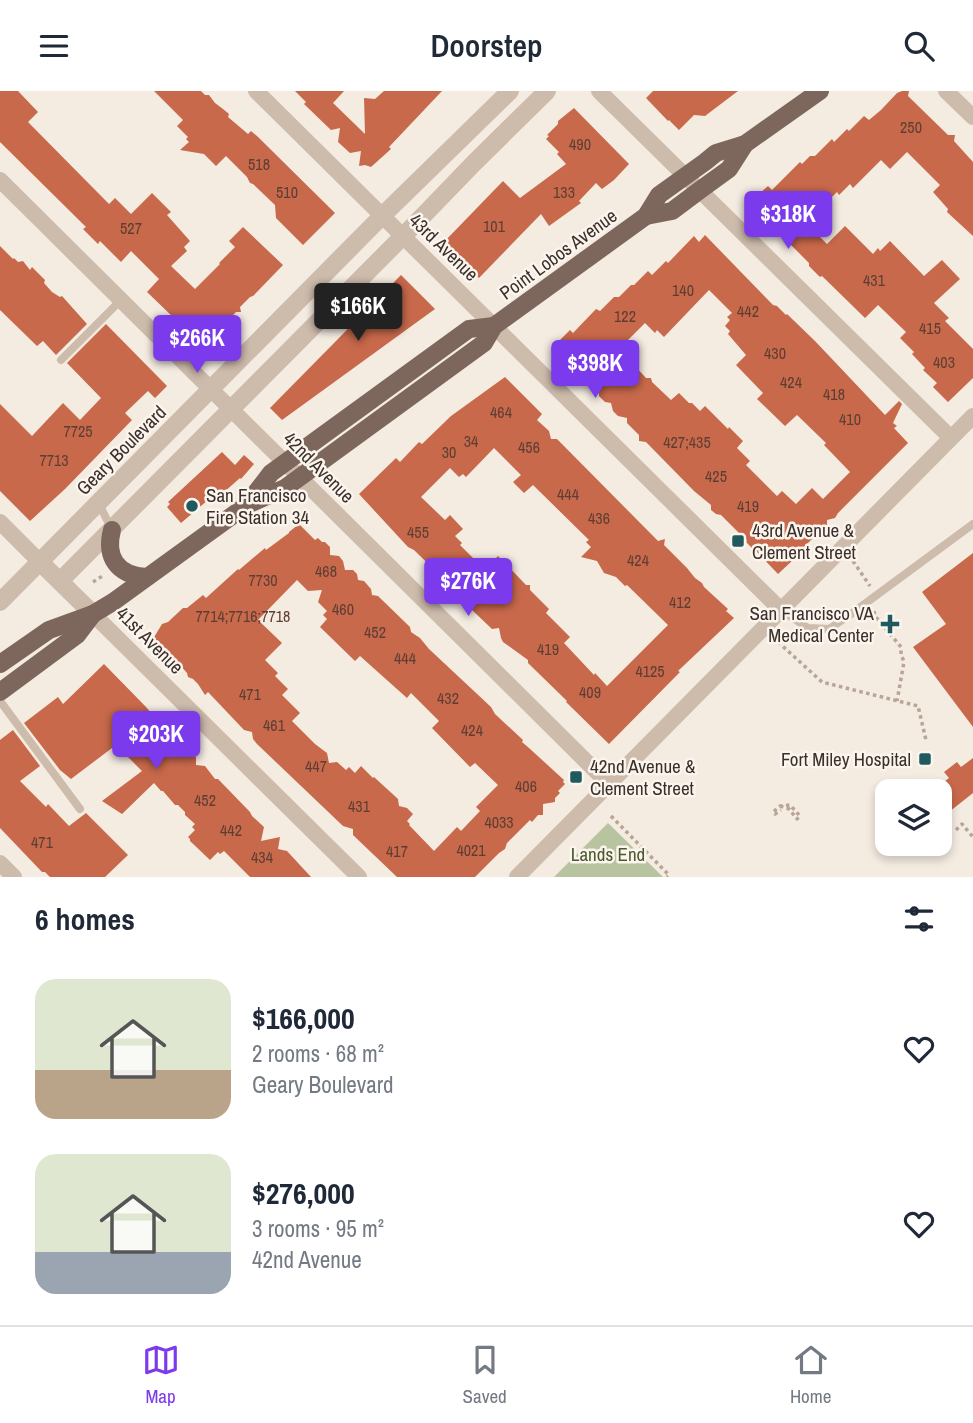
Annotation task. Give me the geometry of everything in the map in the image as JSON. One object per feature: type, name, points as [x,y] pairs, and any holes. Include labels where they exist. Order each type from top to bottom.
[{"type":"main road","name":"Point Lobos Avenue","points":[[300,477],[484,344],[494,326],[646,216],[659,195],[716,153],[745,144],[820,91]]},
{"type":"main road","name":"Point Lobos Avenue","points":[[646,216],[672,211],[729,169],[745,144]]},
{"type":"main road","name":"Point Lobos Avenue","points":[[284,462],[469,329],[494,326]]},
{"type":"main road","points":[[247,505],[271,473],[284,462]]},
{"type":"main road","points":[[0,664],[49,630],[93,614],[247,505],[285,488],[300,477]]},
{"type":"main road","points":[[112,530],[109,551],[116,563],[129,574],[146,577]]},
{"type":"main road","points":[[0,692],[77,635],[93,614]]},
{"type":"street","name":"43rd Avenue","points":[[256,91],[781,610]]},
{"type":"street","name":"Geary Boulevard","points":[[0,602],[382,216],[510,91]]},
{"type":"street","points":[[60,582],[547,91]]},
{"type":"street","points":[[599,91],[951,438]]},
{"type":"street","points":[[946,91],[973,117]]},
{"type":"street","name":"42nd Avenue","points":[[0,180],[609,784]]},
{"type":"street","points":[[517,877],[973,416]]},
{"type":"street","name":"41st Avenue","points":[[0,522],[359,877]]},
{"type":"street","points":[[0,863],[14,877]]},
{"type":"lane","points":[[61,360],[121,300]]},
{"type":"lane","points":[[98,503],[112,530]]},
{"type":"lane","points":[[781,610],[808,628],[829,629],[973,524]]},
{"type":"lane","points":[[0,701],[80,809]]},
{"type":"path","points":[[849,557],[870,583],[875,616],[901,647],[904,662],[897,701]]},
{"type":"path","points":[[92,582],[108,572]]},
{"type":"path","points":[[781,610],[778,642],[822,682],[918,706],[926,740]]},
{"type":"path","points":[[790,805],[800,816],[797,819],[789,809],[781,808],[790,805]]},
{"type":"path","points":[[611,816],[669,875],[667,877]]},
{"type":"path","points":[[956,830],[962,824],[973,837]]},
{"type":"green space","name":"Lands End","points":[[608,823],[663,877],[554,877]]},
{"type":"building","points":[[0,91],[18,91],[38,112],[28,122],[109,204],[115,198],[131,214],[152,193],[171,212],[167,215],[190,241],[184,247],[187,251],[171,266],[195,289],[235,247],[229,241],[243,227],[283,265],[240,307],[241,312],[236,312],[203,346],[147,292],[159,279],[131,251],[121,262],[100,241],[98,244],[83,229],[86,227],[0,142]]},
{"type":"building","points":[[154,91],[201,91],[209,95],[229,114],[228,117],[248,134],[251,131],[257,136],[335,213],[303,245],[276,218],[275,205],[250,183],[226,156],[216,166],[204,154],[180,150],[189,142],[186,139],[188,137],[177,126],[183,120]]},
{"type":"building","points":[[295,91],[344,91],[333,103],[365,134],[364,98],[375,99],[384,91],[442,91],[389,147],[391,149],[371,167],[359,166],[361,151],[350,153],[338,142],[340,128],[331,130],[304,104],[306,102]]},
{"type":"building","points":[[653,91],[738,91],[705,116],[694,115],[679,130],[646,98]]},
{"type":"building","points":[[902,91],[909,91],[908,96],[948,135],[955,135],[954,141],[973,162],[973,236],[947,212],[948,209],[933,192],[940,185],[907,152],[890,169],[881,160],[853,188],[850,184],[839,195],[837,192],[806,223],[827,244],[845,226],[873,254],[890,241],[924,276],[942,260],[960,279],[934,303],[949,318],[945,321],[973,349],[973,378],[948,402],[933,387],[937,383],[923,370],[925,368],[912,354],[914,352],[900,338],[906,332],[878,305],[865,318],[820,277],[749,203],[768,186],[772,190],[800,162],[802,164],[810,156],[815,156],[832,139],[834,142],[864,116],[869,120]]},
{"type":"building","points":[[574,108],[629,164],[602,189],[596,183],[579,201],[581,203],[549,226],[541,214],[479,278],[443,243],[503,181],[520,198],[566,164],[546,139],[558,121]]},
{"type":"building","points":[[705,235],[773,305],[787,314],[815,341],[885,415],[899,401],[902,404],[893,423],[897,426],[894,428],[908,443],[835,518],[827,520],[827,526],[817,538],[804,547],[804,552],[794,553],[793,560],[778,574],[757,552],[751,552],[747,541],[721,515],[711,510],[711,505],[646,442],[639,441],[639,435],[627,423],[627,418],[618,416],[611,403],[605,402],[599,396],[599,391],[590,388],[551,349],[570,330],[573,333],[596,309],[600,311],[648,271],[652,275],[666,261],[668,263],[694,236],[699,242]],"holes":[[[709,290],[732,313],[727,317],[730,320],[725,326],[730,331],[728,334],[746,355],[736,365],[763,393],[757,399],[785,426],[797,415],[826,443],[824,445],[850,472],[823,499],[812,488],[796,504],[782,491],[777,496],[746,465],[750,461],[737,448],[743,441],[729,427],[728,429],[705,406],[700,411],[679,393],[671,400],[619,349],[645,323],[655,333],[657,330],[664,337]]]},
{"type":"building","points":[[0,246],[13,259],[23,261],[30,270],[32,267],[52,292],[62,296],[87,324],[56,355],[43,341],[37,346],[0,310]]},
{"type":"building","points":[[401,275],[435,309],[282,420],[270,408]]},
{"type":"building","points":[[106,324],[167,386],[155,398],[148,391],[125,413],[132,420],[30,521],[0,491],[0,404],[32,436],[63,403],[80,420],[101,398],[67,363]]},
{"type":"building","points":[[505,377],[542,414],[537,420],[549,431],[551,439],[557,439],[658,541],[665,539],[664,545],[734,618],[678,671],[680,672],[609,744],[528,660],[503,642],[499,628],[492,629],[471,609],[472,604],[457,596],[457,592],[408,547],[359,494],[396,458],[400,462],[419,442],[422,444],[451,416]],"holes":[[[494,448],[521,475],[513,482],[524,493],[533,485],[589,540],[586,542],[591,547],[581,557],[597,561],[604,573],[627,585],[668,625],[607,686],[564,643],[570,637],[546,613],[549,609],[530,590],[530,585],[526,585],[498,556],[491,563],[488,559],[481,566],[460,545],[462,543],[455,536],[463,529],[450,515],[445,520],[421,497],[450,468],[459,477],[463,474],[466,477]]]},
{"type":"building","points":[[222,452],[235,465],[244,455],[254,464],[241,479],[210,502],[208,500],[181,523],[167,507],[170,504],[168,502]]},
{"type":"building","points":[[299,524],[315,540],[318,538],[325,542],[330,547],[330,555],[339,556],[343,561],[345,570],[353,570],[358,580],[364,581],[371,589],[372,595],[378,596],[410,627],[411,632],[491,707],[522,742],[564,780],[565,784],[558,791],[560,793],[555,802],[543,804],[543,815],[538,815],[532,822],[530,820],[507,843],[505,849],[475,877],[397,877],[353,835],[353,829],[343,826],[257,744],[252,732],[244,730],[208,692],[205,695],[198,684],[188,677],[180,665],[175,665],[174,660],[166,656],[166,651],[153,639],[162,624],[203,595],[206,598],[238,569]],"holes":[[[297,580],[308,591],[322,590],[318,602],[327,611],[323,615],[327,619],[320,627],[355,661],[360,656],[407,698],[411,693],[439,721],[432,728],[470,767],[475,763],[498,785],[476,807],[480,811],[461,831],[457,827],[434,851],[409,825],[407,821],[413,814],[407,808],[399,806],[398,799],[374,777],[361,766],[355,773],[349,767],[346,770],[337,762],[329,763],[327,753],[292,721],[300,713],[282,695],[288,689],[275,676],[278,673],[265,660],[282,643],[258,620]]]},
{"type":"building","points":[[973,553],[973,727],[913,647],[946,624],[922,592]]},
{"type":"building","points":[[104,664],[153,715],[155,724],[163,724],[181,743],[185,752],[196,757],[196,765],[205,766],[264,827],[261,841],[280,837],[278,849],[287,851],[311,877],[250,877],[224,851],[220,854],[218,852],[210,860],[188,837],[195,830],[192,827],[195,824],[154,783],[122,814],[102,801],[142,771],[116,745],[71,779],[60,770],[24,723],[58,697],[63,704]]},
{"type":"building","points":[[13,730],[40,766],[20,781],[69,826],[86,813],[128,855],[105,877],[50,877],[0,828],[0,740]]},
{"type":"building","points":[[973,758],[973,793],[952,810],[952,779],[948,779],[944,772],[957,762],[961,767]]},
{"type":"place","name":"San Francisco Fire Station 34","points":[[192,506]]},
{"type":"place","name":"43rd Avenue & Clement Street","points":[[738,541]]},
{"type":"place","name":"San Francisco VA Medical Center","points":[[890,624]]},
{"type":"place","name":"Fort Miley Hospital","points":[[925,759]]},
{"type":"place","name":"42nd Avenue & Clement Street","points":[[576,777]]}]
